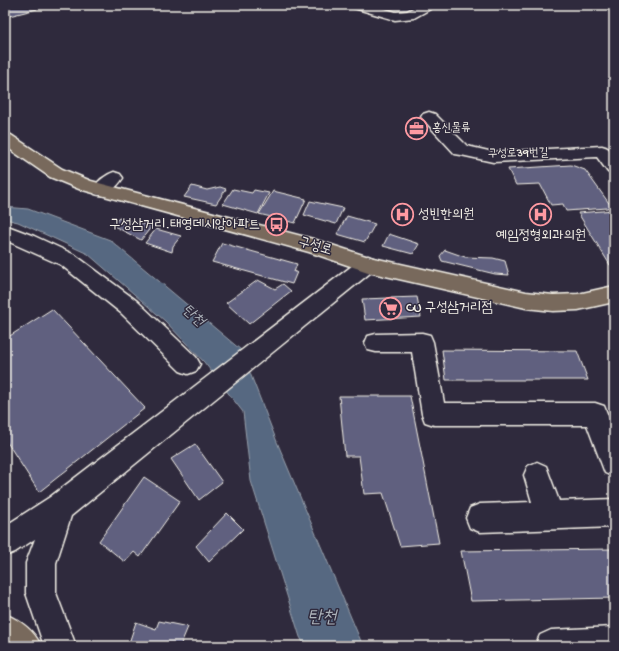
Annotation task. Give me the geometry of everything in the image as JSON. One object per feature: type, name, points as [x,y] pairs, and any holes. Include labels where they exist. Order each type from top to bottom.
[{"type":"main road","name":"구성로","points":[[5,139],[56,173],[107,184],[368,264],[526,300],[553,303],[578,302],[614,294]]},
{"type":"main road","points":[[5,630],[25,646]]},
{"type":"street","points":[[358,5],[396,16],[410,15],[428,5]]},
{"type":"street","name":"구성로39번길","points":[[429,117],[461,150],[493,157],[602,151]]},
{"type":"street","points":[[614,138],[602,151],[614,168]]},
{"type":"street","points":[[5,232],[68,260],[129,307],[188,364]]},
{"type":"street","points":[[5,542],[60,507],[368,264]]},
{"type":"street","points":[[376,343],[422,342],[434,414],[595,414],[614,464]]},
{"type":"street","points":[[537,475],[549,515]]},
{"type":"street","points":[[60,507],[41,563],[41,593],[60,646]]},
{"type":"street","points":[[480,518],[614,513]]},
{"type":"street","points":[[551,646],[614,643]]},
{"type":"shaded area","points":[[365,5],[421,5],[407,12],[394,14]]},
{"type":"water","name":"탄천","points":[[5,207],[28,209],[110,240],[241,350],[277,442],[363,646],[305,646],[300,637],[251,481],[243,412],[204,362],[165,321],[88,254],[18,222],[5,219]]},
{"type":"building","points":[[5,5],[37,5],[35,6],[37,9],[5,17]]},
{"type":"building","points":[[571,165],[585,170],[611,206],[607,208],[566,211],[563,204],[551,205],[540,184],[516,185],[508,169]]},
{"type":"building","points":[[192,186],[207,190],[220,187],[226,189],[216,204],[184,197]]},
{"type":"building","points":[[233,189],[252,193],[254,190],[269,193],[258,214],[223,204]]},
{"type":"building","points":[[273,191],[306,199],[295,223],[259,214]]},
{"type":"building","points":[[310,201],[343,208],[336,224],[304,215]]},
{"type":"building","points":[[614,210],[614,265],[610,265],[578,213]]},
{"type":"building","points":[[347,216],[375,224],[365,242],[337,234]]},
{"type":"building","points":[[119,218],[152,226],[141,240],[112,225]]},
{"type":"building","points":[[156,229],[181,236],[173,246],[172,252],[145,243]]},
{"type":"building","points":[[389,234],[419,244],[413,254],[383,246]]},
{"type":"building","points":[[222,243],[297,264],[294,272],[297,272],[292,284],[212,262]]},
{"type":"building","points":[[445,250],[465,257],[493,258],[505,261],[509,275],[495,274],[442,261],[440,256]]},
{"type":"building","points":[[258,280],[275,289],[283,284],[291,291],[249,324],[226,303]]},
{"type":"building","name":"CU 구성삼거리점","points":[[417,297],[421,317],[365,320],[362,299]]},
{"type":"building","points":[[52,309],[145,408],[39,492],[5,439],[5,339]]},
{"type":"building","points":[[442,350],[577,351],[588,380],[446,380]]},
{"type":"building","points":[[339,396],[410,396],[439,543],[400,546],[383,493],[364,494],[359,456],[345,456]]},
{"type":"building","points":[[195,444],[222,482],[199,500],[171,459]]},
{"type":"building","points":[[144,477],[180,501],[140,557],[134,552],[125,562],[99,541]]},
{"type":"building","points":[[227,513],[243,529],[209,562],[196,546]]},
{"type":"building","points":[[614,549],[614,598],[471,601],[461,551]]},
{"type":"building","points":[[159,621],[188,627],[180,646],[128,646],[136,622],[156,629]]},
{"type":"place","name":"홍신물류","points":[[417,129]]},
{"type":"place","name":"예임정형외과의원","points":[[541,214]]},
{"type":"place","name":"성빈한의원","points":[[402,215]]},
{"type":"place","name":"구성삼거리.태영데시앙아파트","points":[[276,225]]},
{"type":"place","name":"CU 구성삼거리점","points":[[391,308]]}]
